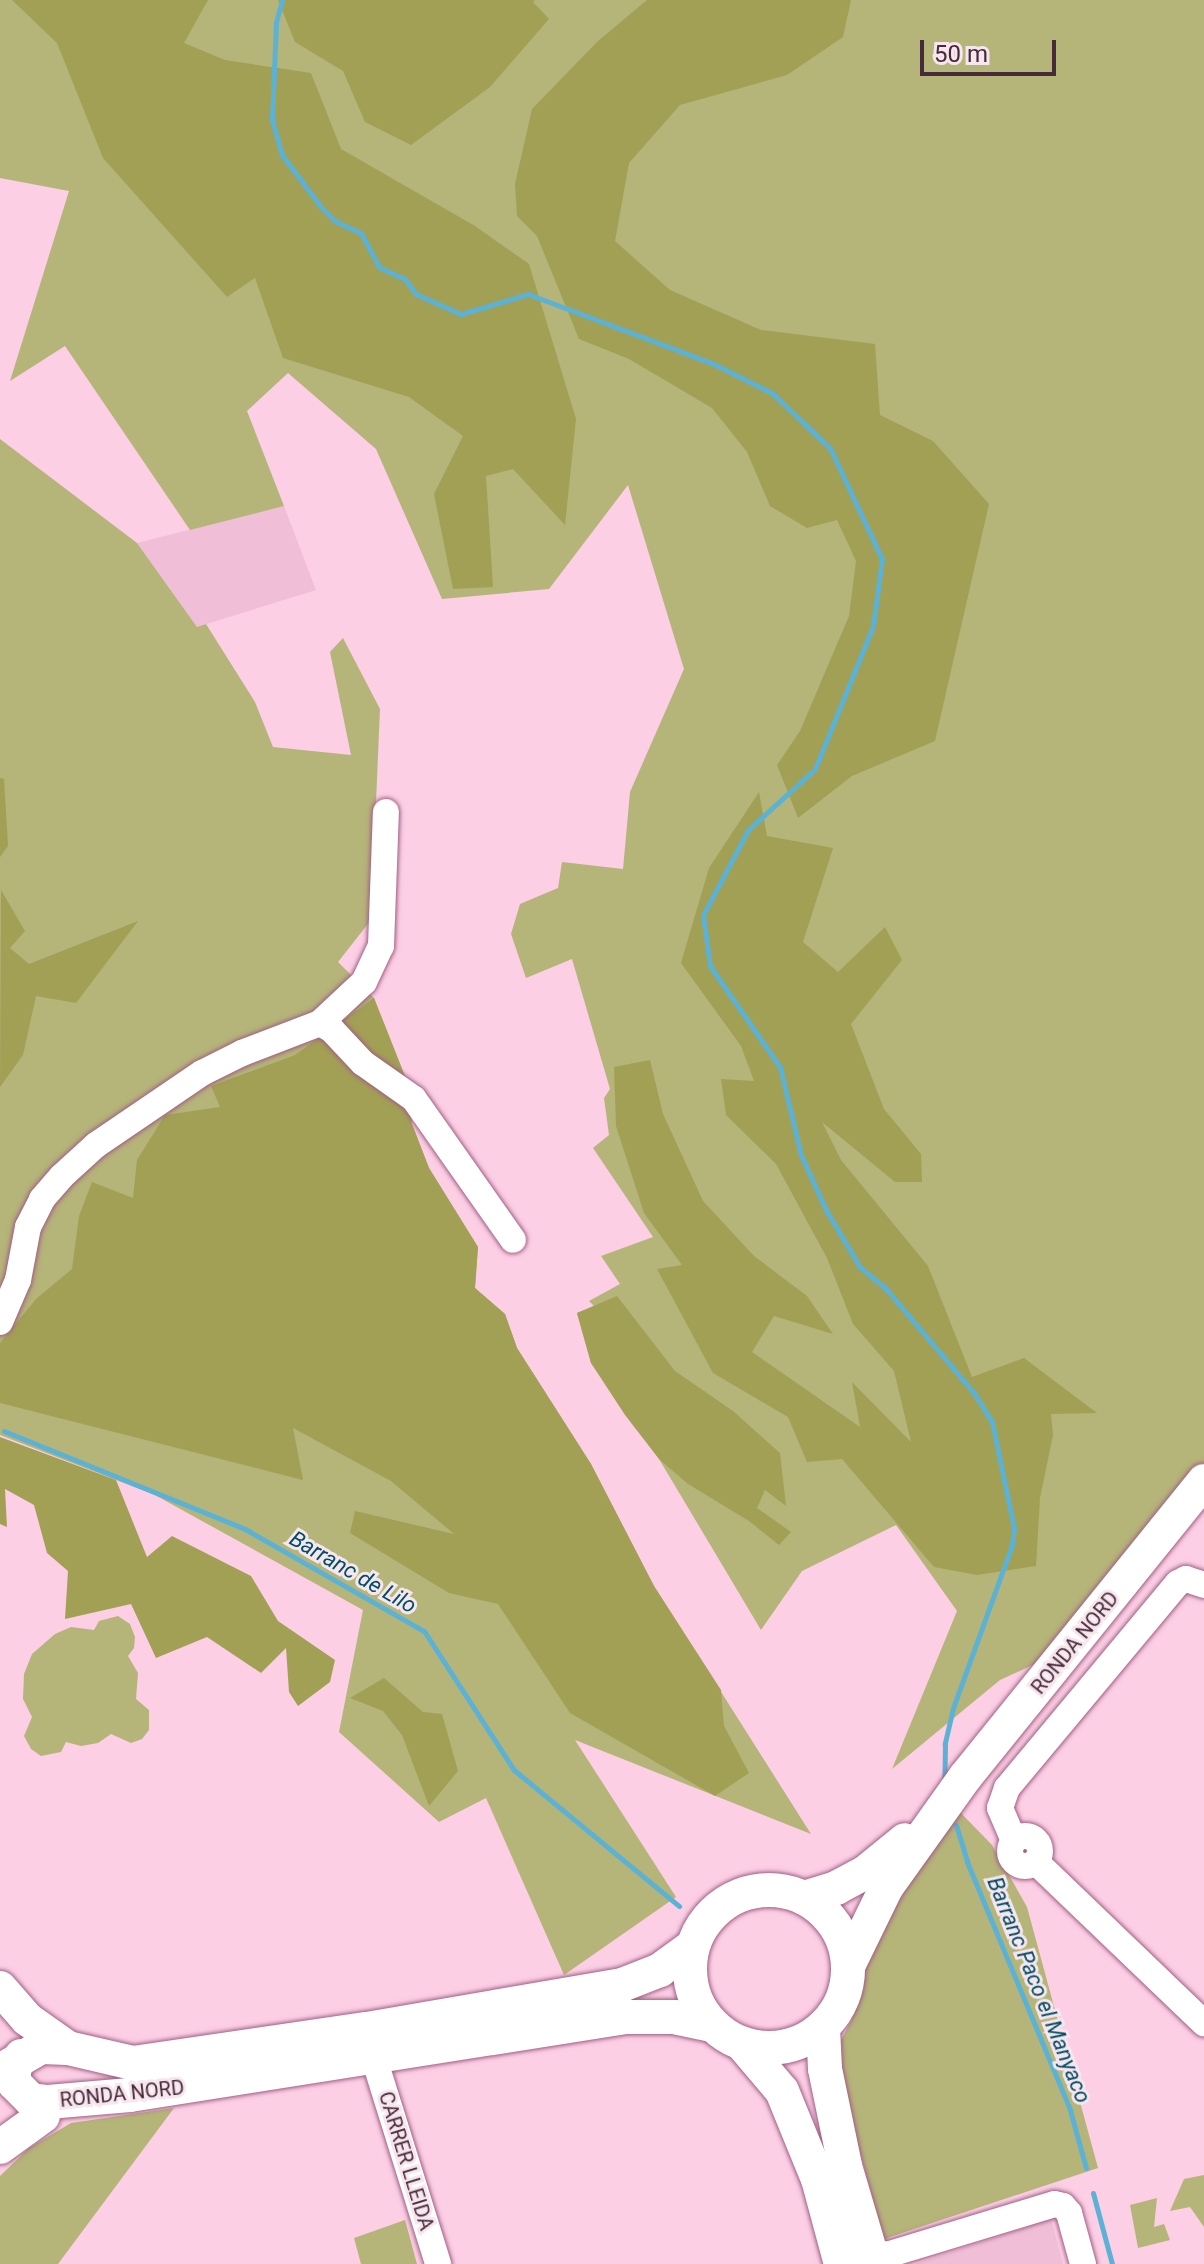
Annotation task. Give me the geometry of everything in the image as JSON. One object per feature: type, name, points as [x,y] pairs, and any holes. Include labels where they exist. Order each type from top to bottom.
[{"type":"main road","name":"RONDA NORD","points":[[966,1776],[897,1848],[866,1872],[836,1888],[804,1898],[773,1890],[737,1897],[716,1910],[692,1947],[692,1989],[699,2008],[712,2025],[743,2045],[766,2049],[789,2047],[823,2028],[843,1999],[849,1964],[886,1888],[966,1776],[1193,1499],[1204,1481]]},
{"type":"main road","points":[[804,1898],[831,1919],[840,1933],[849,1964]]},
{"type":"main road","name":"RONDA NORD","points":[[692,1947],[660,1970],[622,1985],[367,2029],[133,2063],[68,2048],[41,2047],[11,2064],[14,2083],[31,2100],[130,2095],[626,2017],[674,2017],[712,2025]]},
{"type":"main road","points":[[0,1988],[27,2019],[68,2048]]},
{"type":"main road","points":[[823,2028],[825,2069],[862,2261]]},
{"type":"main road","points":[[743,2045],[782,2091],[818,2179],[862,2261]]},
{"type":"main road","points":[[0,2147],[43,2116],[67,2109],[87,2098]]},
{"type":"main road","points":[[0,2109],[43,2116]]},
{"type":"street","points":[[0,1322],[18,1280],[28,1227],[42,1199],[62,1176],[96,1145],[202,1073],[242,1053],[320,1023],[364,982],[381,946],[386,812]]},
{"type":"street","points":[[320,1023],[332,1030],[363,1063],[414,1099],[513,1240]]},
{"type":"street","points":[[1204,1585],[1186,1579],[1178,1583],[1007,1788],[1000,1808],[1014,1841],[1021,1837],[1036,1840],[1040,1855],[1036,1862],[1204,2023]]},
{"type":"street","name":"CARRER LLEIDA","points":[[374,2058],[438,2264]]},
{"type":"street","points":[[862,2261],[1055,2204],[1063,2206],[1069,2213],[1083,2264]]},
{"type":"shaded area","points":[[0,0],[1204,0],[1204,1466],[1050,1657],[1000,1680],[892,1769],[957,1611],[896,1525],[802,1571],[761,1630],[659,1459],[591,1363],[577,1313],[594,1306],[589,1301],[620,1284],[601,1256],[653,1237],[593,1148],[609,1135],[604,1098],[610,1089],[572,959],[526,978],[511,934],[520,904],[558,888],[562,862],[623,869],[630,792],[684,669],[628,485],[549,589],[442,599],[376,449],[288,373],[247,411],[284,506],[190,530],[65,346],[10,381],[69,191],[0,178]]},
{"type":"shaded area","points":[[12,0],[208,0],[184,43],[225,60],[311,73],[341,149],[475,226],[529,264],[576,419],[565,525],[513,469],[486,476],[493,587],[453,589],[434,494],[463,436],[409,397],[283,358],[255,278],[227,297],[103,158],[57,43]]},
{"type":"shaded area","points":[[278,0],[535,0],[533,2],[549,19],[490,87],[411,145],[365,122],[343,71],[295,42]]},
{"type":"shaded area","points":[[647,0],[851,0],[843,37],[787,75],[680,105],[629,163],[615,241],[670,290],[761,330],[875,344],[880,415],[933,441],[989,504],[935,741],[852,776],[798,818],[777,765],[800,731],[849,616],[856,561],[837,520],[807,528],[770,506],[747,452],[712,408],[629,359],[579,339],[537,236],[517,216],[515,184],[532,109],[598,41]]},
{"type":"shaded area","points":[[0,439],[137,543],[197,627],[206,624],[255,702],[273,747],[351,755],[330,652],[343,638],[380,709],[371,920],[338,962],[374,998],[405,1076],[412,1124],[429,1168],[478,1247],[475,1288],[505,1314],[517,1348],[591,1464],[654,1586],[811,1834],[575,1740],[676,1897],[564,1975],[486,1798],[439,1822],[339,1732],[363,1610],[155,1495],[0,1435]]},
{"type":"shaded area","points":[[284,506],[316,590],[197,627],[137,543]]},
{"type":"shaded area","points":[[0,778],[4,779],[8,846],[0,857]]},
{"type":"shaded area","points":[[759,792],[767,836],[833,848],[803,942],[838,972],[885,927],[902,960],[851,1024],[884,1109],[921,1154],[922,1182],[895,1182],[822,1122],[841,1160],[928,1266],[972,1377],[1024,1358],[1097,1413],[1051,1414],[1053,1435],[1040,1498],[1036,1566],[977,1575],[934,1567],[842,1459],[807,1462],[788,1417],[713,1373],[657,1269],[682,1265],[644,1213],[616,1126],[614,1067],[650,1060],[663,1114],[703,1201],[754,1256],[807,1296],[833,1334],[774,1316],[752,1352],[860,1427],[852,1382],[911,1442],[894,1371],[853,1324],[827,1258],[776,1164],[726,1115],[721,1079],[754,1081],[741,1046],[681,963],[709,868]]},
{"type":"shaded area","points":[[1,890],[25,931],[10,948],[29,964],[138,921],[76,1003],[36,996],[23,1055],[0,1087]]},
{"type":"shaded area","points":[[374,998],[406,1079],[412,1124],[429,1168],[478,1247],[475,1288],[505,1314],[517,1348],[591,1464],[654,1586],[721,1690],[724,1726],[749,1773],[715,1796],[570,1713],[498,1604],[449,1593],[350,1533],[355,1511],[454,1534],[391,1481],[293,1428],[303,1480],[0,1403],[0,1343],[36,1299],[72,1269],[79,1216],[92,1182],[133,1198],[137,1160],[165,1115],[220,1107],[211,1086],[295,1055]]},
{"type":"shaded area","points":[[617,1296],[675,1371],[733,1411],[780,1453],[786,1506],[765,1490],[757,1508],[791,1532],[779,1545],[749,1521],[688,1484],[659,1459],[591,1363],[577,1313]]},
{"type":"shaded area","points":[[0,1437],[116,1480],[147,1557],[172,1536],[251,1576],[278,1621],[335,1660],[330,1682],[298,1706],[289,1692],[286,1648],[261,1673],[207,1637],[156,1658],[131,1604],[65,1619],[68,1571],[47,1553],[34,1505],[5,1489],[7,1527],[0,1524]]},
{"type":"shaded area","points":[[118,1616],[130,1624],[135,1637],[134,1648],[128,1656],[138,1673],[136,1699],[149,1710],[149,1730],[142,1739],[131,1743],[111,1734],[98,1743],[81,1746],[66,1742],[61,1752],[41,1756],[31,1749],[24,1736],[32,1717],[23,1699],[24,1674],[32,1654],[55,1634],[71,1627],[94,1630],[99,1621]]},
{"type":"shaded area","points":[[384,1678],[423,1712],[442,1714],[458,1771],[429,1806],[402,1735],[383,1711],[350,1698]]},
{"type":"shaded area","points":[[958,1810],[992,1845],[1027,1907],[1098,2168],[884,2239],[844,2096],[840,2042],[851,2021],[864,1980],[867,1946]]},
{"type":"shaded area","points":[[174,2108],[58,2264],[0,2264],[0,2176],[29,2148],[71,2123]]},
{"type":"shaded area","points":[[1204,2175],[1204,2227],[1190,2207],[1170,2211],[1184,2179]]},
{"type":"shaded area","points":[[1157,2198],[1154,2227],[1164,2224],[1170,2240],[1138,2248],[1130,2205]]},
{"type":"shaded area","points":[[1051,2219],[1063,2264],[915,2264]]},
{"type":"shaded area","points":[[405,2220],[417,2264],[361,2264],[354,2238]]},
{"type":"waterway","name":"Barranc Paco el Manyaco","points":[[282,0],[276,23],[272,120],[282,155],[335,221],[361,233],[379,267],[405,279],[416,294],[461,314],[528,294],[712,363],[772,393],[830,448],[882,559],[873,626],[815,769],[748,830],[703,915],[710,966],[780,1067],[801,1155],[826,1210],[860,1267],[887,1290],[974,1393],[992,1422],[1014,1528],[1012,1545],[953,1708],[945,1744],[944,1783]]},
{"type":"waterway","name":"Barranc de Lilo","points":[[4,1431],[245,1529],[424,1631],[514,1770],[679,1906]]},
{"type":"waterway","name":"Barranc Paco el Manyaco","points":[[956,1825],[967,1862],[1070,2110],[1086,2168]]},
{"type":"waterway","name":"Barranc Paco el Manyaco","points":[[1093,2193],[1112,2264]]}]
